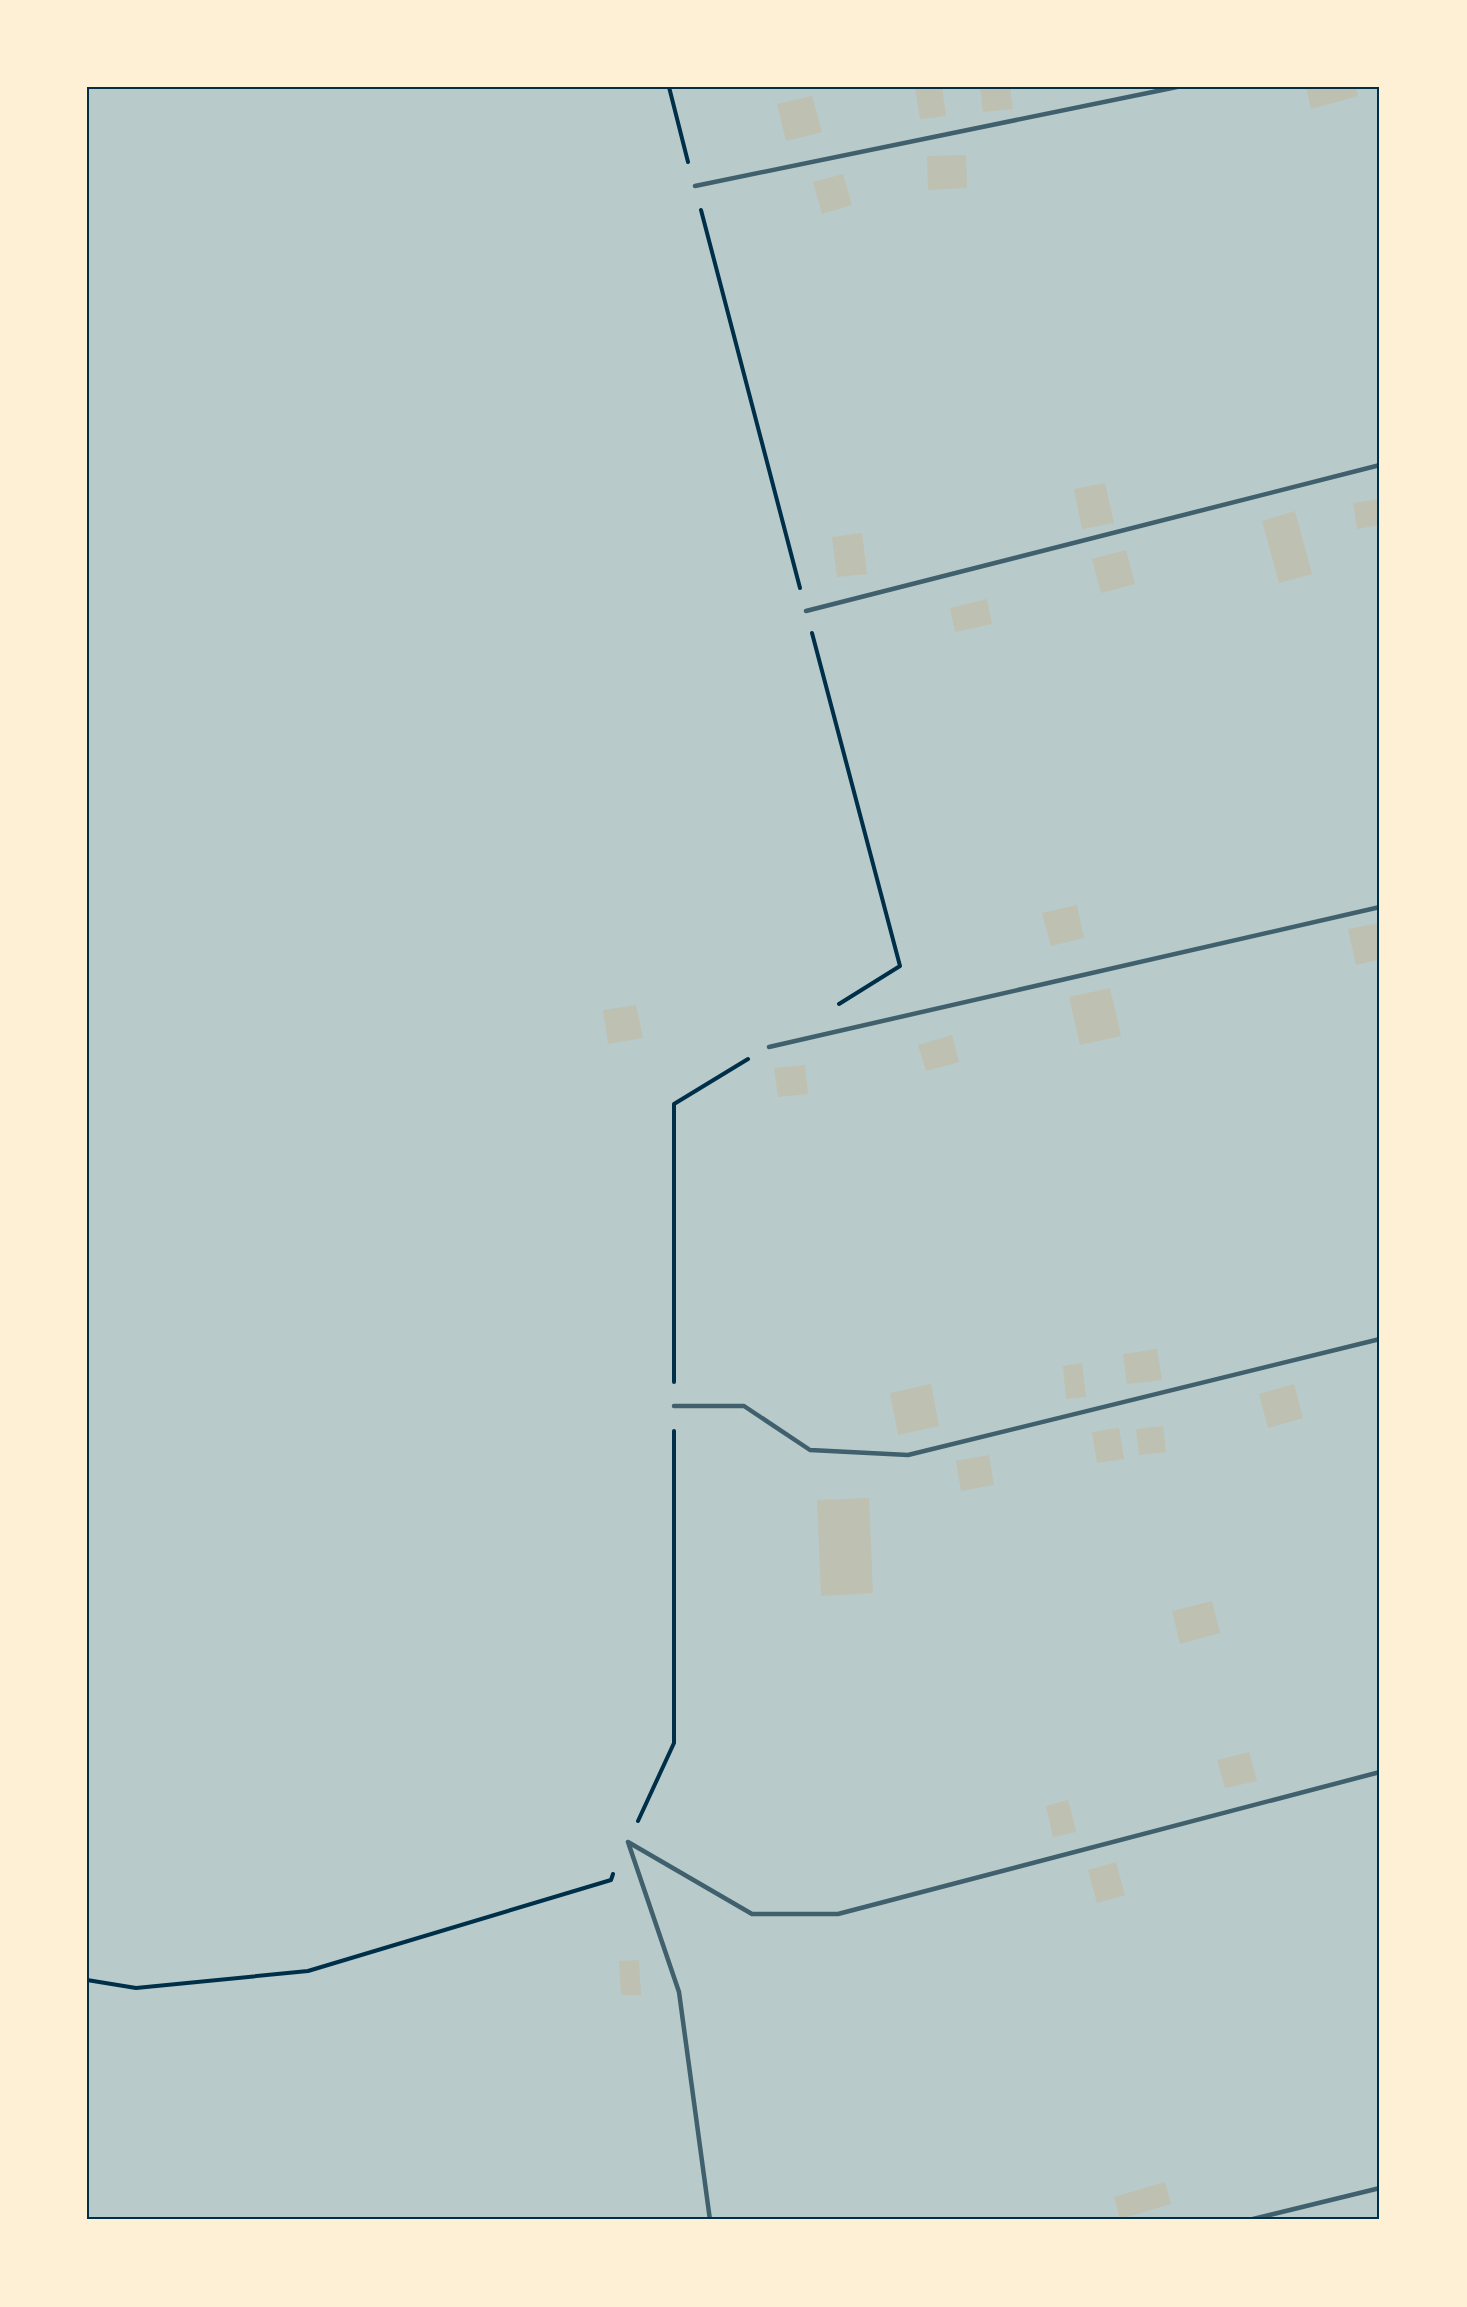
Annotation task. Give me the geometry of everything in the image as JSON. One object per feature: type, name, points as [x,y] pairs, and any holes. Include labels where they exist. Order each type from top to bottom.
[{"type":"lane","points":[[695,186],[1177,87]]},
{"type":"lane","points":[[806,610],[1380,465]]},
{"type":"lane","points":[[769,1047],[1380,907]]},
{"type":"lane","points":[[674,1406],[744,1406],[810,1450],[909,1455],[1380,1339]]},
{"type":"lane","points":[[628,1842],[752,1914],[838,1914],[1380,1773]]},
{"type":"lane","points":[[628,1842],[679,1992],[710,2220]]},
{"type":"lane","points":[[1249,2220],[1380,2188]]},
{"type":"path","points":[[669,87],[900,966],[829,1010]]},
{"type":"path","points":[[87,1980],[136,1988],[308,1971],[611,1880],[674,1743],[674,1104],[769,1047]]},
{"type":"shaded area","points":[[87,87],[1380,87],[1380,2220],[87,2220]]},
{"type":"building","points":[[915,87],[942,87],[946,116],[920,119]]},
{"type":"building","points":[[980,87],[1010,87],[1013,109],[983,112]]},
{"type":"building","points":[[1306,87],[1356,87],[1358,96],[1311,109]]},
{"type":"building","points":[[812,96],[822,132],[786,141],[777,104]]},
{"type":"building","points":[[966,155],[967,188],[928,190],[927,156]]},
{"type":"building","points":[[843,174],[852,205],[822,214],[813,182]]},
{"type":"building","points":[[1105,483],[1114,523],[1082,529],[1074,489]]},
{"type":"building","points":[[1380,499],[1380,525],[1357,529],[1353,503]]},
{"type":"building","points":[[1295,511],[1312,574],[1279,583],[1262,521]]},
{"type":"building","points":[[862,533],[867,574],[837,577],[832,537]]},
{"type":"building","points":[[1126,550],[1135,584],[1101,593],[1092,559]]},
{"type":"building","points":[[987,599],[992,624],[955,632],[950,608]]},
{"type":"building","points":[[1077,905],[1084,938],[1051,946],[1042,913]]},
{"type":"building","points":[[1379,923],[1380,959],[1356,965],[1348,929]]},
{"type":"building","points":[[1110,988],[1121,1036],[1080,1045],[1069,997]]},
{"type":"building","points":[[636,1005],[643,1038],[608,1044],[603,1010]]},
{"type":"building","points":[[952,1035],[959,1062],[926,1071],[918,1045]]},
{"type":"building","points":[[805,1065],[808,1094],[778,1097],[774,1068]]},
{"type":"building","points":[[1157,1349],[1162,1380],[1127,1384],[1123,1354]]},
{"type":"building","points":[[1082,1363],[1086,1397],[1066,1399],[1063,1366]]},
{"type":"building","points":[[931,1384],[939,1426],[898,1435],[890,1393]]},
{"type":"building","points":[[1294,1384],[1303,1418],[1268,1428],[1259,1394]]},
{"type":"building","points":[[1163,1426],[1166,1452],[1139,1455],[1136,1429]]},
{"type":"building","points":[[1119,1428],[1124,1459],[1097,1463],[1092,1432]]},
{"type":"building","points":[[989,1455],[994,1485],[961,1491],[956,1461]]},
{"type":"building","points":[[869,1498],[873,1593],[821,1596],[817,1500]]},
{"type":"building","points":[[1212,1601],[1220,1633],[1180,1644],[1172,1611]]},
{"type":"building","points":[[1249,1752],[1257,1781],[1225,1788],[1217,1760]]},
{"type":"building","points":[[1068,1800],[1076,1832],[1053,1837],[1046,1806]]},
{"type":"building","points":[[1116,1862],[1125,1895],[1097,1903],[1088,1870]]},
{"type":"building","points":[[639,1960],[641,1995],[621,1995],[619,1961]]},
{"type":"building","points":[[1165,2182],[1171,2204],[1120,2219],[1114,2197]]}]
